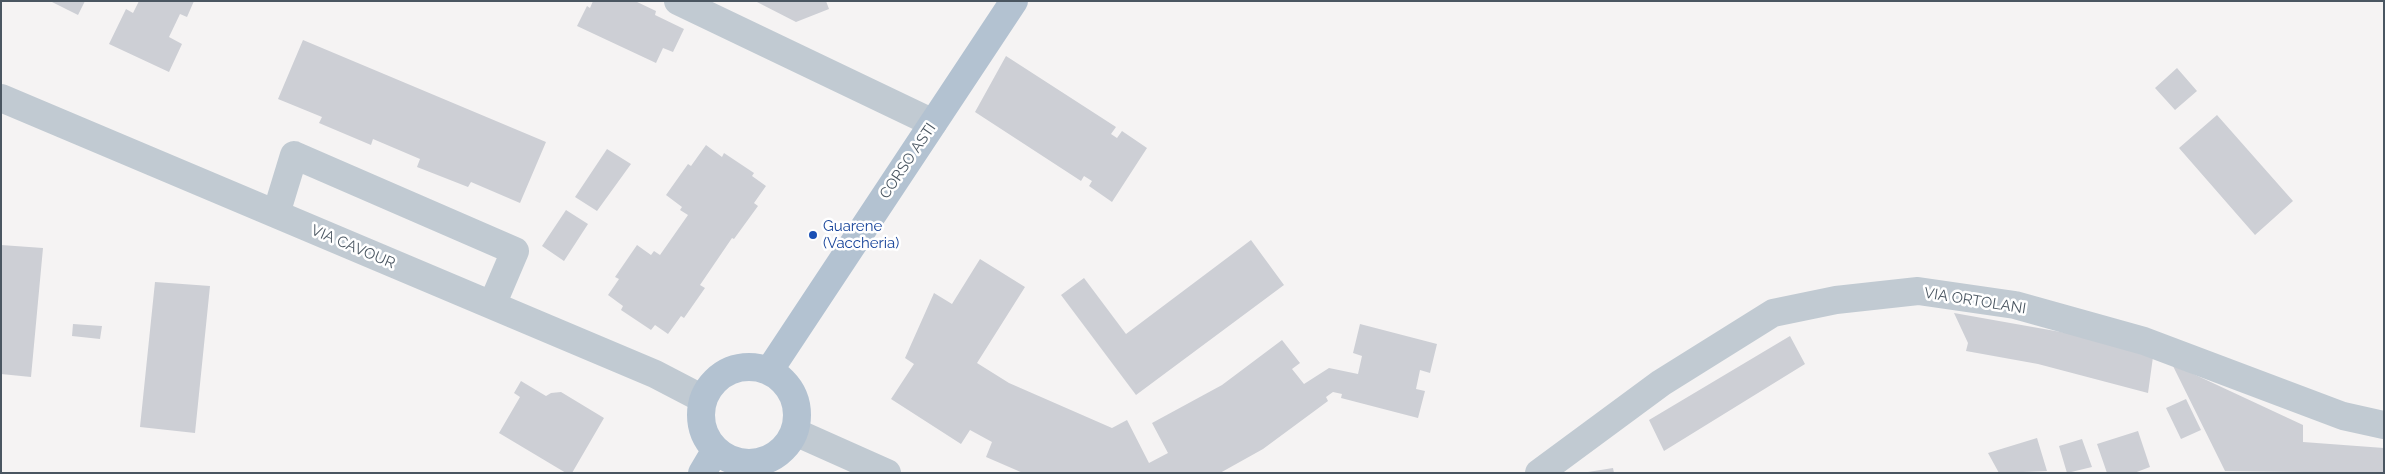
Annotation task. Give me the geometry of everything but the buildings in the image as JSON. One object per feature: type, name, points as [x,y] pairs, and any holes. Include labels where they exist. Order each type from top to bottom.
[{"type":"main road","name":"CORSO ASTI","points":[[768,370],[1014,1]]},
{"type":"main road","points":[[753,367],[768,370],[781,378],[794,396],[798,417],[795,432],[787,446],[775,457],[761,463],[744,464],[729,459],[709,462],[707,440],[700,412],[703,399],[711,385],[722,374],[737,368],[753,367]]},
{"type":"street","points":[[678,1],[933,123]]},
{"type":"street","name":"VIA CAVOUR","points":[[1,98],[654,374],[703,399]]},
{"type":"street","points":[[276,214],[294,156],[515,251],[492,306]]},
{"type":"street","name":"VIA ORTOLANI","points":[[1539,473],[1661,383],[1772,313],[1836,300],[1918,291],[2015,306],[2144,341],[2343,416],[2384,425]]},
{"type":"street","points":[[795,432],[887,473]]},
{"type":"place","name":"Guarene (Vaccheria)","points":[[813,235]]}]
